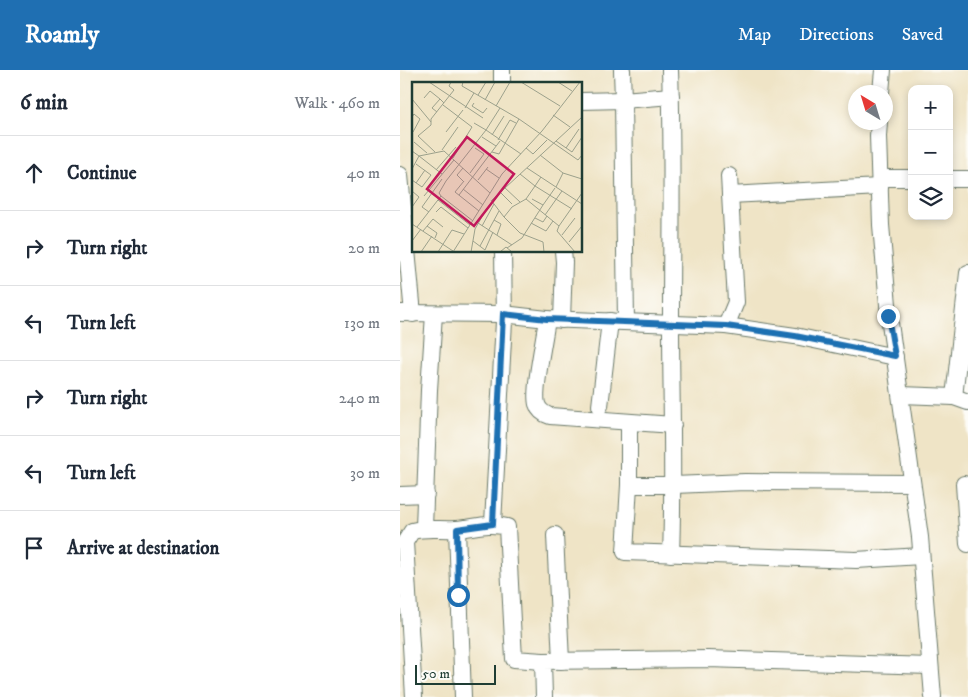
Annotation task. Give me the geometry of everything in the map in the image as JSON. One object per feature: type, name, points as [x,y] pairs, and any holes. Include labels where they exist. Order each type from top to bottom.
[{"type":"street","points":[[622,70],[626,322]]},
{"type":"street","points":[[670,70],[674,485],[671,554]]},
{"type":"street","points":[[882,85],[883,70]]},
{"type":"street","points":[[582,101],[671,96]]},
{"type":"street","points":[[878,130],[888,316],[901,395],[921,556],[933,697]]},
{"type":"street","points":[[400,175],[407,313],[503,314],[555,319],[726,326],[795,336],[895,356]]},
{"type":"street","points":[[726,326],[736,302],[729,176]]},
{"type":"street","points":[[953,178],[968,179]]},
{"type":"street","points":[[730,195],[880,183],[908,179]]},
{"type":"street","points":[[493,524],[503,314],[502,252]]},
{"type":"street","points":[[563,252],[564,262],[555,319],[536,392],[537,404],[542,413],[550,416],[673,425]]},
{"type":"street","points":[[901,395],[961,400],[967,284]]},
{"type":"street","points":[[424,528],[434,314]]},
{"type":"street","points":[[600,406],[610,321]]},
{"type":"street","points":[[629,422],[629,485],[625,552],[856,560],[921,556]]},
{"type":"street","points":[[629,485],[745,482],[912,483]]},
{"type":"street","points":[[964,484],[968,544]]},
{"type":"street","points":[[400,495],[426,494]]},
{"type":"street","points":[[414,697],[405,542],[412,531],[424,528],[457,529],[493,524],[506,527],[514,659],[561,661],[708,659],[930,666]]},
{"type":"street","points":[[457,529],[463,697]]},
{"type":"street","points":[[555,535],[561,661]]},
{"type":"street","points":[[543,661],[544,697]]},
{"type":"route","points":[[458,595],[457,529],[493,524],[503,314],[547,319],[726,326],[795,336],[895,356],[888,316]]}]
